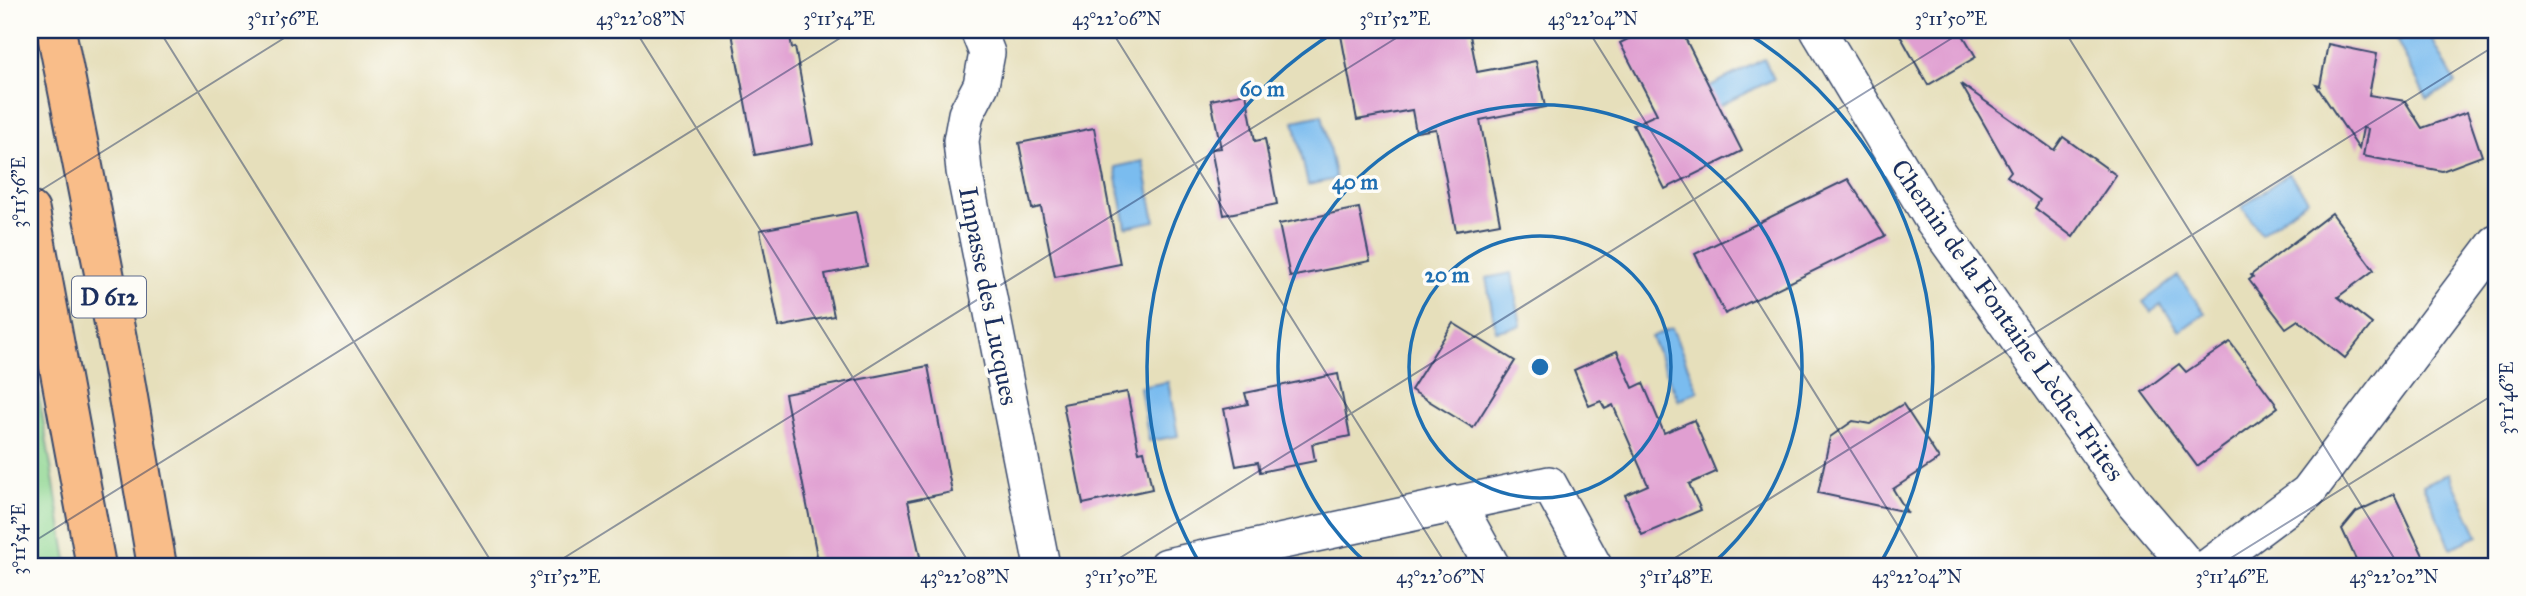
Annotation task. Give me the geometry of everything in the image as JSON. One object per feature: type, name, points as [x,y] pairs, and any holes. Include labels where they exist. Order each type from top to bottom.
[{"type":"highway","name":"D 612","points":[[56,30],[124,374],[157,566]]},
{"type":"highway","name":"D 612","points":[[30,211],[96,566]]},
{"type":"street","name":"Impasse des Lucques","points":[[978,30],[987,53],[981,85],[966,114],[961,141],[964,171],[1042,566]]},
{"type":"street","name":"Chemin de la Fontaine Lèche-Frites","points":[[1818,30],[1931,218],[2135,504],[2188,566]]},
{"type":"street","points":[[2209,566],[2308,492],[2496,243]]},
{"type":"street","points":[[1167,566],[1549,484],[1594,566]]},
{"type":"street","points":[[1457,503],[1492,566]]},
{"type":"green space","points":[[30,343],[68,566],[30,566]]},
{"type":"water","points":[[2418,30],[2427,30],[2456,83],[2427,99],[2397,41]]},
{"type":"water","points":[[1764,59],[1774,79],[1707,112],[1698,92]]},
{"type":"water","points":[[1322,115],[1336,179],[1308,185],[1294,121]]},
{"type":"water","points":[[1143,161],[1155,221],[1126,227],[1115,167]]},
{"type":"water","points":[[2289,173],[2308,199],[2261,234],[2242,207]]},
{"type":"water","points":[[1512,273],[1521,326],[1496,331],[1486,278]]},
{"type":"water","points":[[2178,276],[2205,313],[2180,331],[2161,305],[2151,312],[2143,302]]},
{"type":"water","points":[[1672,328],[1698,391],[1678,400],[1651,337]]},
{"type":"water","points":[[1168,382],[1178,436],[1149,441],[1140,387]]},
{"type":"water","points":[[2449,473],[2478,536],[2451,548],[2423,485]]},
{"type":"building","points":[[789,30],[792,48],[795,47],[813,144],[755,155],[732,33]]},
{"type":"building","points":[[1340,30],[1469,30],[1477,72],[1536,61],[1545,107],[1480,120],[1500,223],[1456,231],[1436,129],[1416,132],[1412,110],[1357,120]]},
{"type":"building","points":[[1646,30],[1681,30],[1742,151],[1665,189],[1633,125],[1657,114],[1620,43]]},
{"type":"building","points":[[1897,30],[1960,30],[1976,57],[1928,85]]},
{"type":"building","points":[[2328,44],[2377,54],[2369,95],[2405,101],[2422,128],[2467,112],[2482,156],[2442,171],[2363,156],[2368,129],[2363,128],[2359,149],[2316,85],[2320,86]]},
{"type":"building","points":[[1961,84],[2054,150],[2063,137],[2116,175],[2073,237],[2035,208],[2040,200],[2007,176],[2011,171]]},
{"type":"building","points":[[1246,93],[1255,141],[1265,139],[1277,204],[1224,215],[1211,149],[1221,148],[1211,100]]},
{"type":"building","points":[[1094,128],[1120,264],[1055,277],[1041,207],[1032,209],[1019,143]]},
{"type":"building","points":[[1848,179],[1885,236],[1725,314],[1695,254]]},
{"type":"building","points":[[1359,208],[1370,261],[1290,277],[1279,224]]},
{"type":"building","points":[[856,212],[867,266],[825,274],[834,316],[779,327],[760,230]]},
{"type":"building","points":[[2332,213],[2374,270],[2338,297],[2372,324],[2345,358],[2298,320],[2286,328],[2249,280],[2253,277],[2251,275]]},
{"type":"building","points":[[1453,323],[1515,361],[1473,428],[1411,390]]},
{"type":"building","points":[[2230,342],[2278,407],[2197,466],[2142,392],[2179,364],[2186,372]]},
{"type":"building","points":[[1617,351],[1633,388],[1643,383],[1664,433],[1694,420],[1716,472],[1689,484],[1701,510],[1642,535],[1625,495],[1648,485],[1613,405],[1605,409],[1601,401],[1589,406],[1574,370]]},
{"type":"building","points":[[928,366],[952,492],[908,501],[922,566],[819,566],[785,394]]},
{"type":"building","points":[[1338,374],[1350,436],[1312,444],[1315,461],[1260,472],[1258,462],[1236,466],[1224,409],[1248,404],[1245,393]]},
{"type":"building","points":[[1127,392],[1139,452],[1144,451],[1152,489],[1083,504],[1063,404]]},
{"type":"building","points":[[1903,404],[1939,459],[1893,489],[1907,512],[1818,493],[1830,437],[1853,421],[1870,424]]},
{"type":"building","points":[[2394,494],[2428,566],[2359,566],[2342,529],[2356,512]]}]
